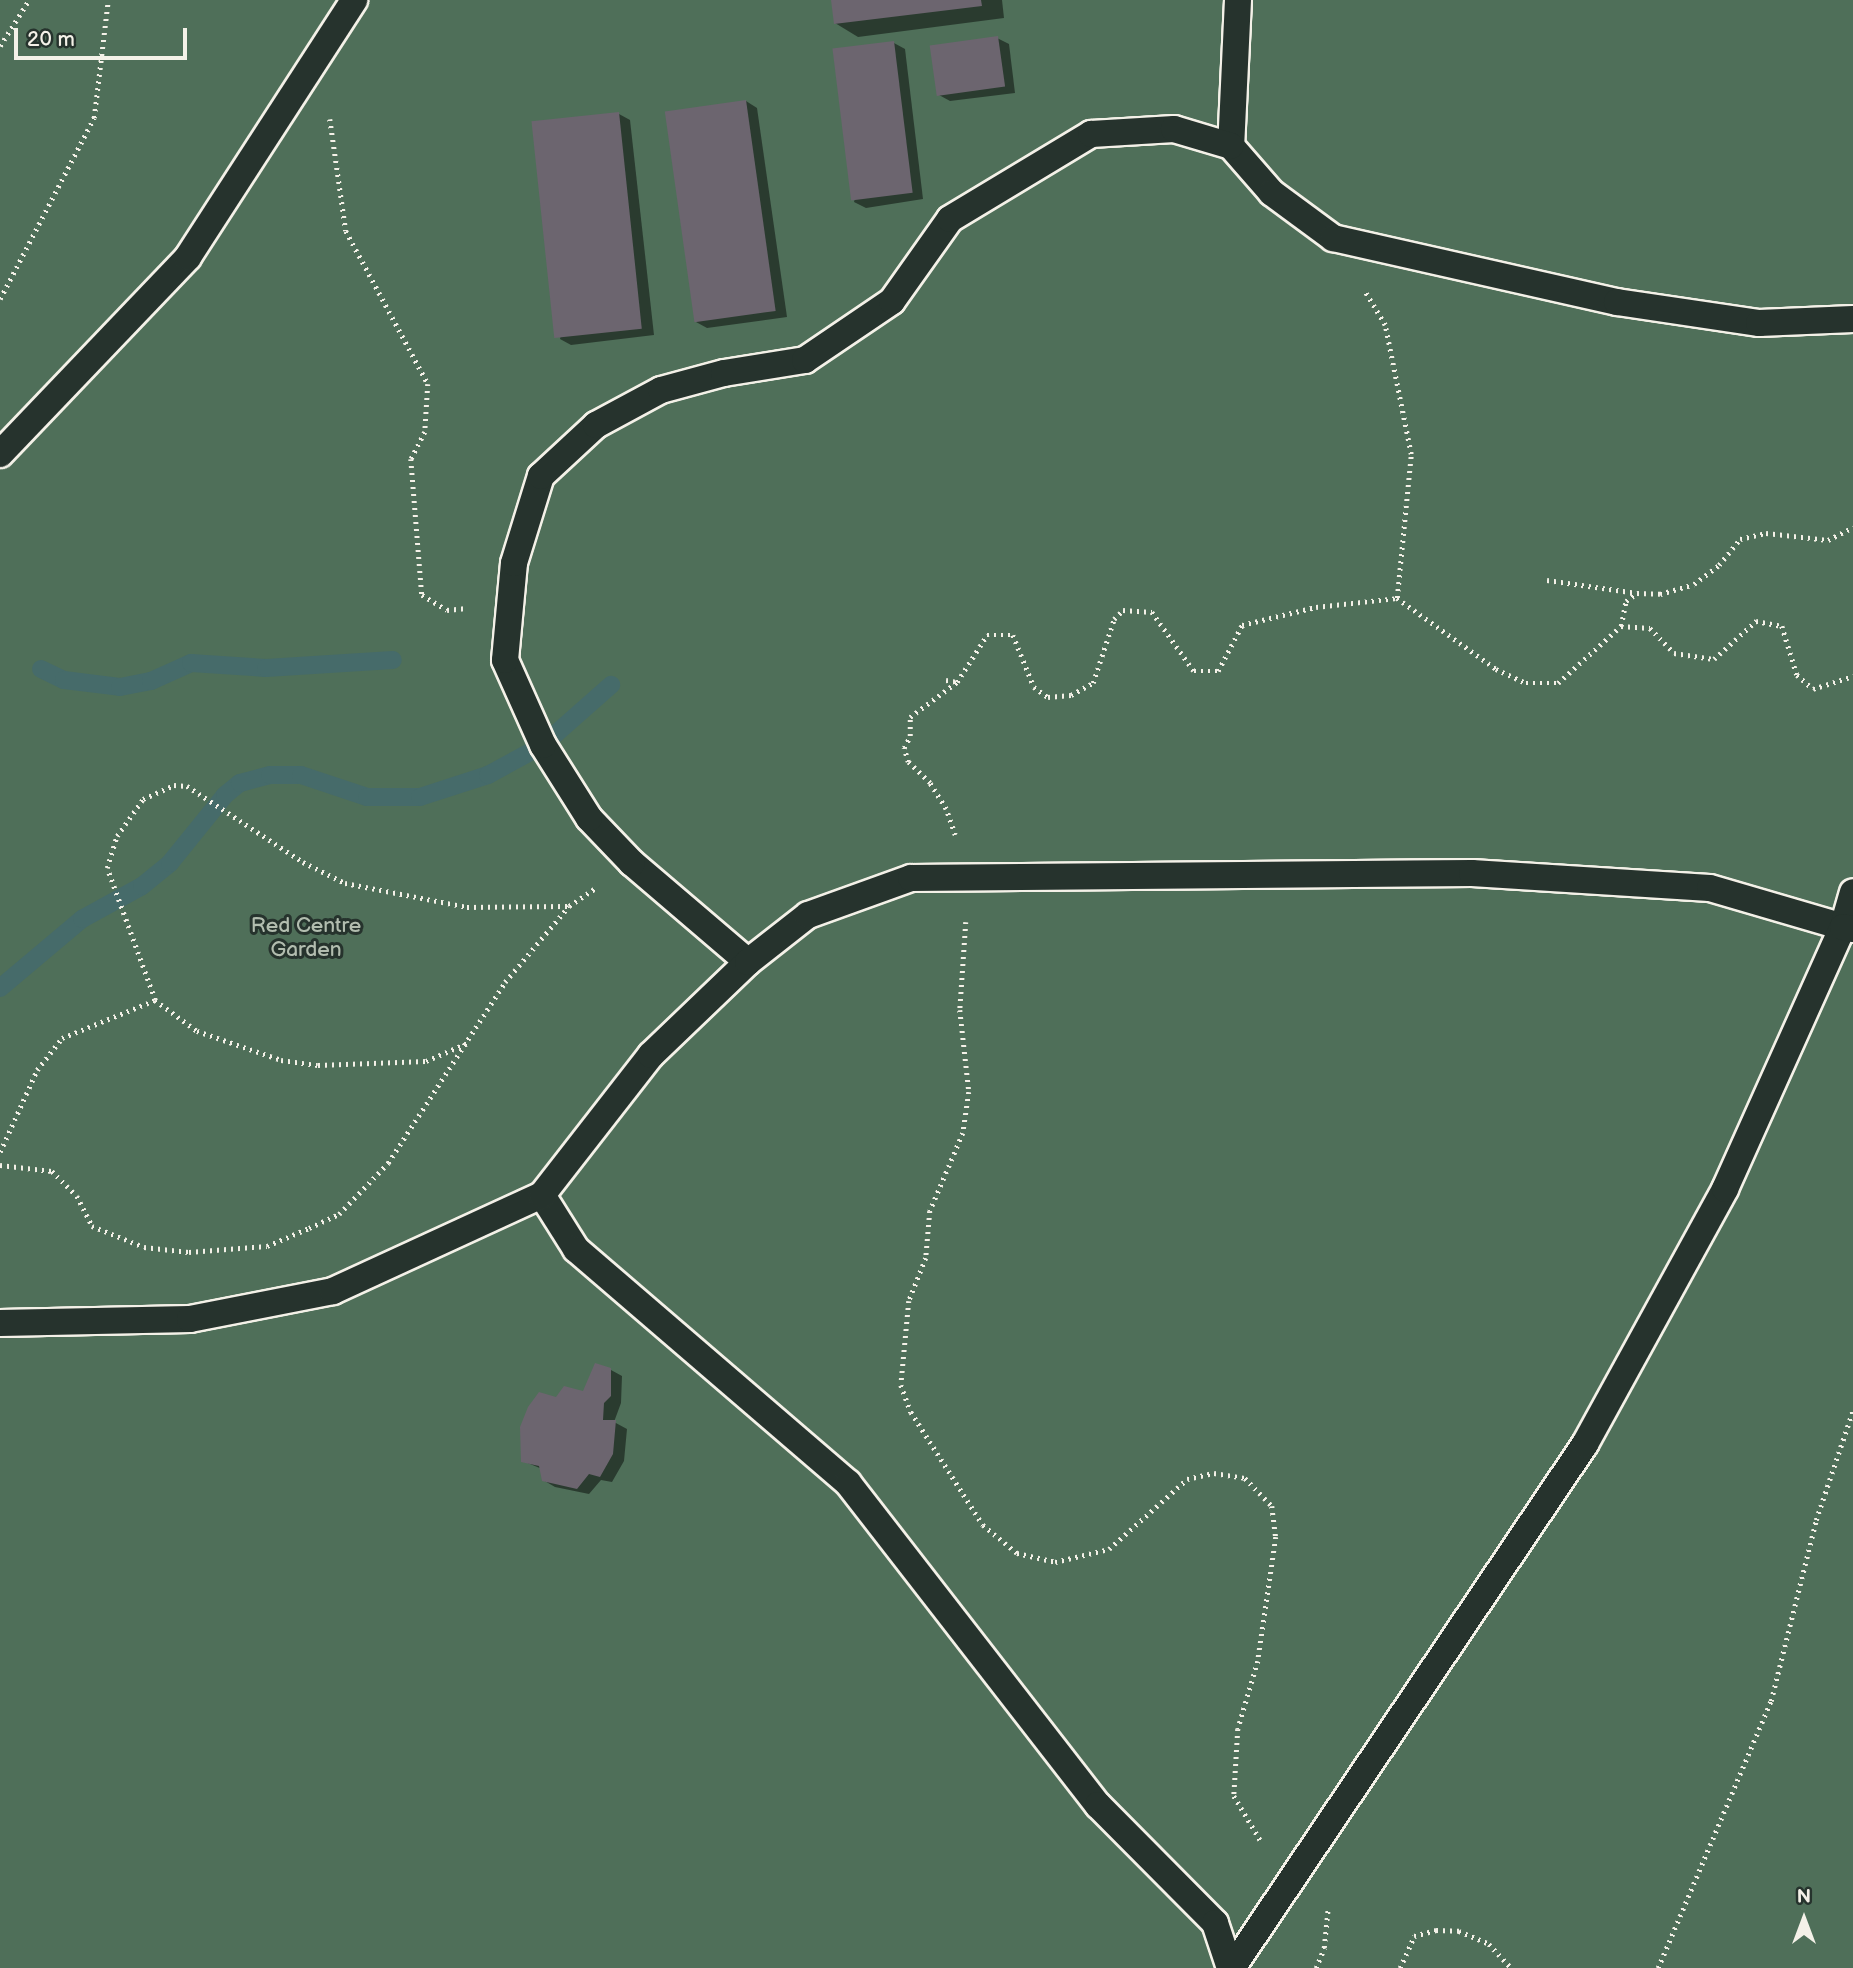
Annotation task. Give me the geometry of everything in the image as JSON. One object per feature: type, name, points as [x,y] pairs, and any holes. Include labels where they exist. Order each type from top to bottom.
[{"type":"lane","points":[[0,454],[188,257],[354,0]]},
{"type":"lane","points":[[1231,146],[1238,0]]},
{"type":"lane","points":[[748,962],[632,863],[589,818],[543,745],[505,660],[514,563],[541,476],[596,425],[661,390],[724,373],[805,360],[892,302],[950,219],[1091,134],[1174,129],[1231,146],[1272,193],[1334,238],[1617,302],[1759,323],[1853,320]]},
{"type":"lane","points":[[0,1323],[190,1319],[333,1291],[542,1195],[651,1055],[748,962],[808,915],[911,878],[968,875],[1139,878],[1472,873],[1710,888],[1848,928]]},
{"type":"lane","points":[[1231,1968],[1585,1444],[1725,1189],[1848,928],[1853,892]]},
{"type":"lane","points":[[542,1195],[576,1248],[848,1483],[1097,1805],[1216,1923],[1231,1968]]},
{"type":"path","points":[[0,46],[10,24],[29,0]]},
{"type":"path","points":[[0,299],[94,118],[108,0]]},
{"type":"path","points":[[318,55],[346,231],[428,383],[425,432],[411,459],[422,595],[447,610],[510,605]]},
{"type":"path","points":[[1334,238],[1385,325],[1411,454],[1397,598]]},
{"type":"path","points":[[1547,580],[1660,594],[1694,584],[1719,565],[1740,539],[1766,533],[1828,540],[1853,527]]},
{"type":"path","points":[[1299,1871],[1282,1867],[1254,1834],[1234,1796],[1238,1729],[1258,1661],[1276,1537],[1272,1506],[1245,1478],[1214,1474],[1187,1479],[1109,1549],[1055,1562],[1017,1553],[983,1525],[911,1412],[901,1385],[909,1301],[926,1258],[930,1211],[963,1133],[969,1092],[960,1010],[968,875],[946,809],[930,783],[908,762],[904,748],[910,736],[910,717],[957,682],[988,635],[1013,635],[1034,687],[1048,697],[1059,696],[1093,683],[1114,619],[1123,610],[1152,612],[1194,671],[1218,671],[1242,625],[1316,607],[1397,598],[1496,669],[1526,683],[1558,683],[1621,626],[1626,601],[1637,593]]},
{"type":"path","points":[[1621,626],[1650,628],[1674,653],[1714,659],[1756,621],[1782,626],[1797,675],[1813,689],[1853,676]]},
{"type":"path","points":[[946,680],[957,682]]},
{"type":"path","points":[[470,1042],[426,1061],[318,1065],[281,1060],[197,1031],[155,1000],[109,880],[109,853],[144,799],[174,785],[195,791],[303,862],[345,883],[467,907],[569,906]]},
{"type":"path","points":[[0,1165],[52,1171],[77,1196],[92,1226],[144,1247],[189,1252],[267,1246],[339,1214],[388,1163],[470,1042],[505,982],[569,906],[632,863]]},
{"type":"path","points":[[0,1153],[37,1070],[62,1038],[155,1000]]},
{"type":"path","points":[[1658,1968],[1771,1701],[1816,1520],[1853,1410]]},
{"type":"path","points":[[1400,1968],[1414,1936],[1436,1930],[1459,1931],[1489,1944],[1511,1968]]},
{"type":"green space","name":"Red Centre Garden","points":[[0,0],[1853,0],[1853,1968],[0,1968]]},
{"type":"building","points":[[831,0],[981,0],[982,6],[834,24]]},
{"type":"building","points":[[998,36],[1005,87],[937,96],[930,46]]},
{"type":"building","points":[[894,41],[913,193],[851,200],[832,49]]},
{"type":"building","points":[[746,100],[776,311],[694,322],[665,111]]},
{"type":"building","points":[[619,112],[642,329],[554,338],[531,121]]},
{"type":"building","points":[[595,1363],[611,1368],[611,1396],[604,1403],[603,1420],[616,1420],[613,1454],[600,1477],[589,1474],[577,1489],[542,1481],[539,1466],[521,1462],[520,1427],[528,1407],[539,1392],[556,1397],[564,1386],[583,1391]]},
{"type":"waterway","points":[[41,669],[64,680],[120,687],[151,681],[191,663],[266,668],[393,660]]},
{"type":"waterway","points":[[0,988],[82,919],[142,886],[170,863],[225,795],[240,783],[270,775],[301,775],[367,797],[420,797],[488,775],[543,745],[611,685]]}]
